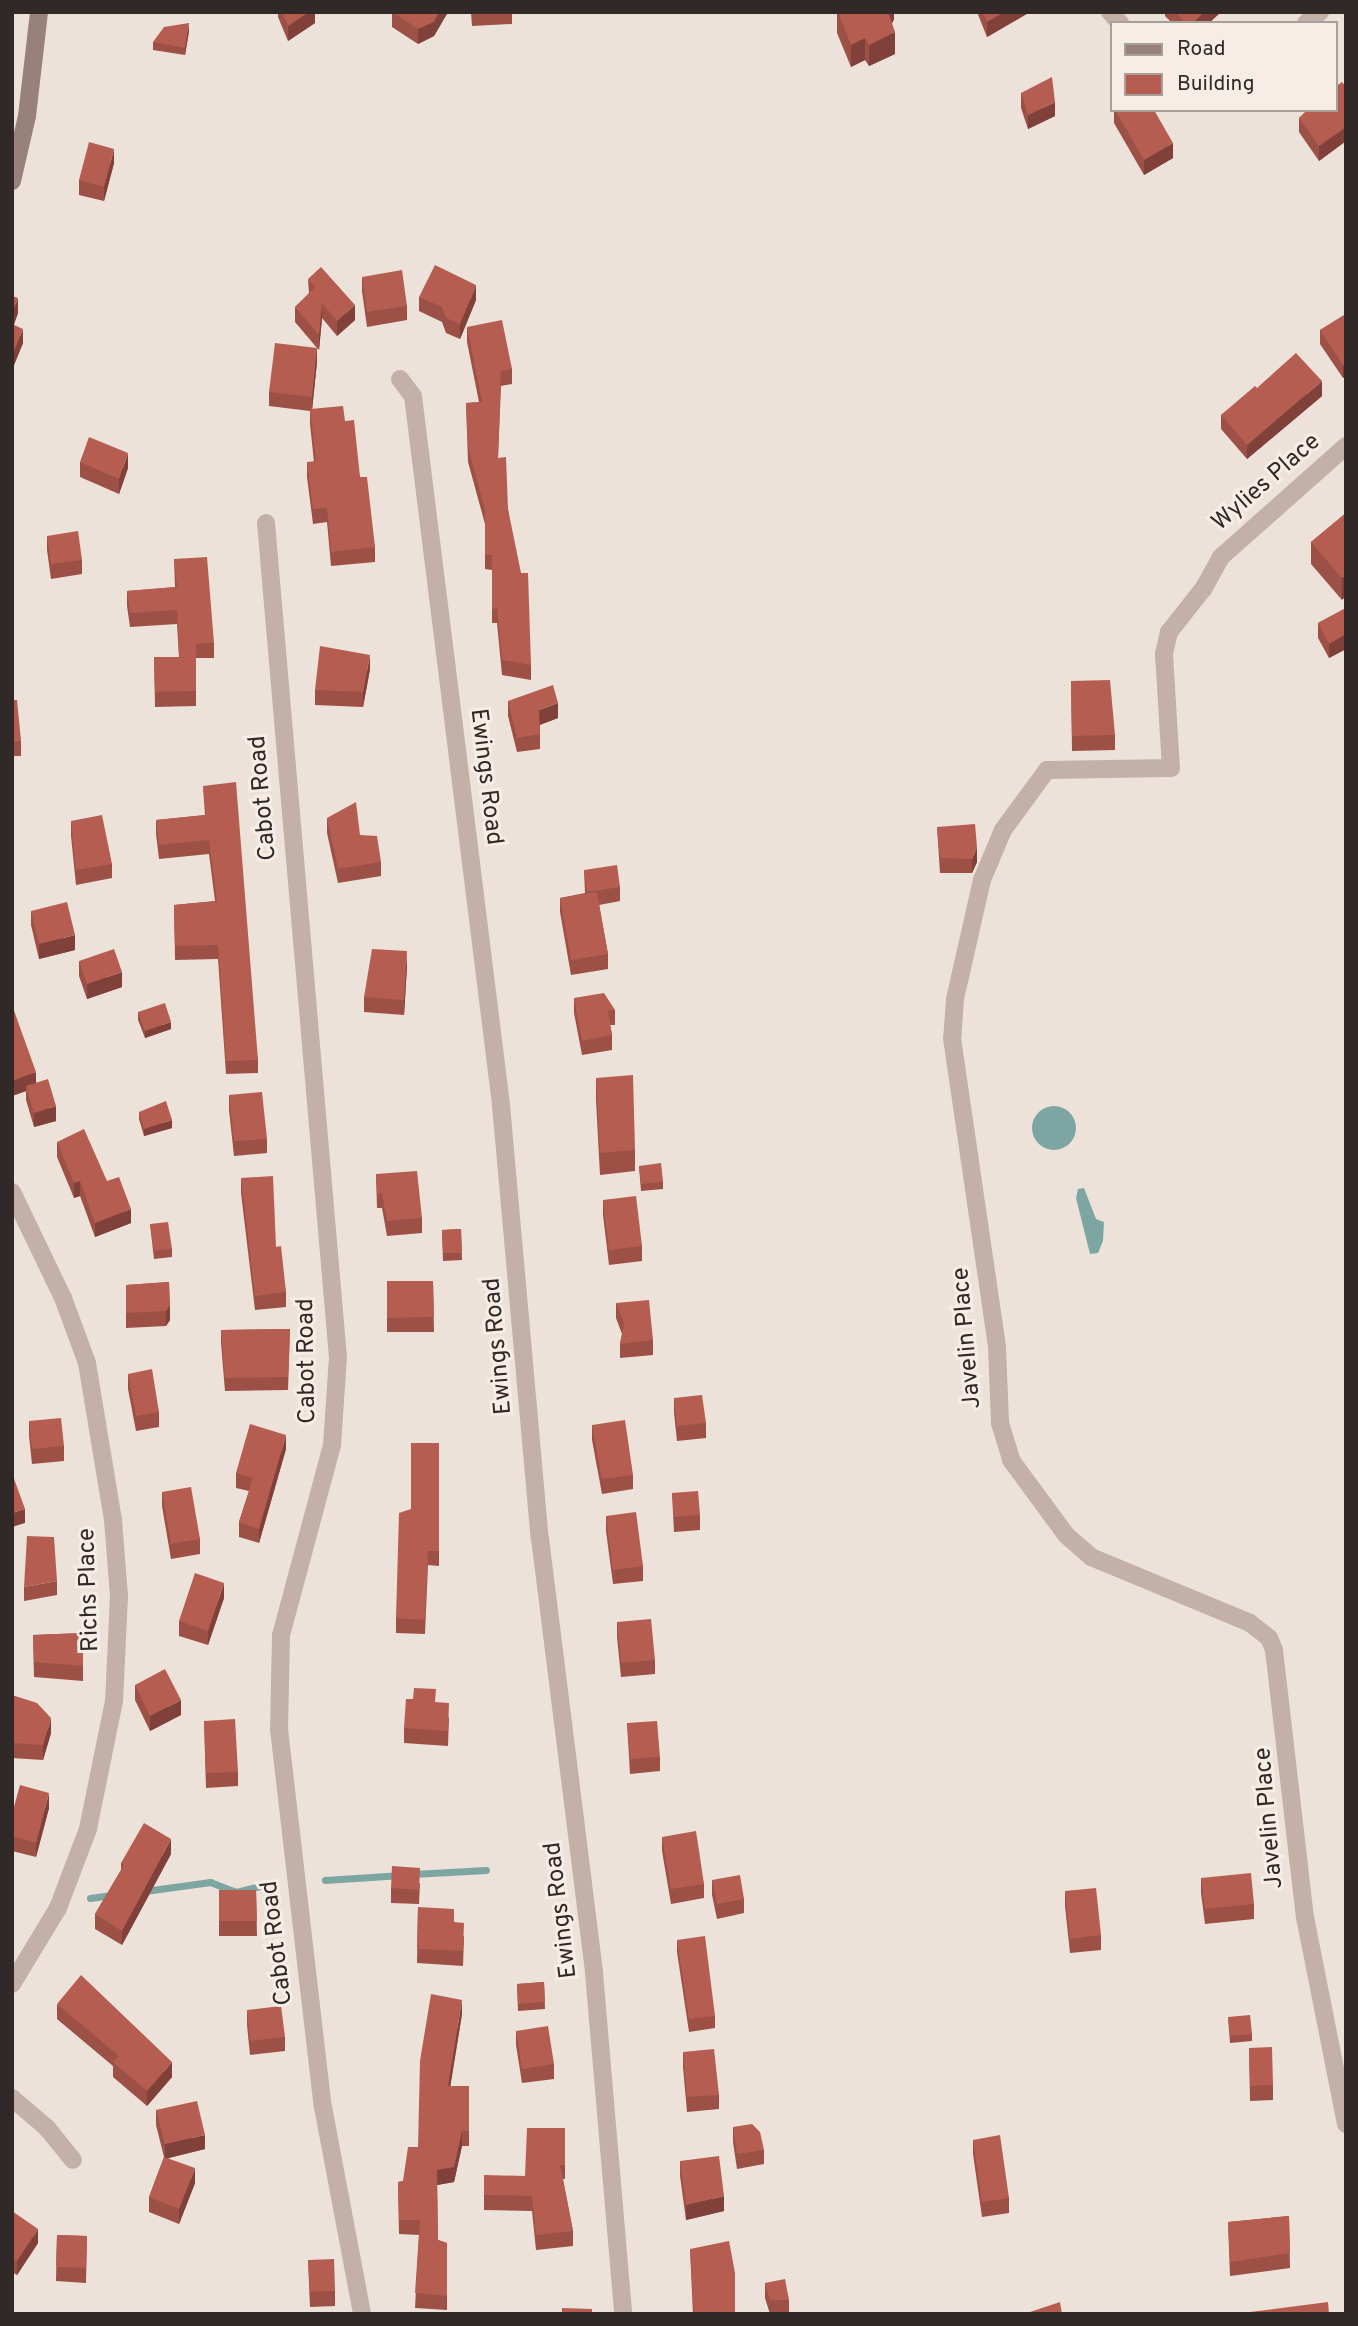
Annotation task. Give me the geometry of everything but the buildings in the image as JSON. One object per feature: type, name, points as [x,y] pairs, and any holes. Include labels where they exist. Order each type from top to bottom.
[{"type":"street","points":[[12,181],[27,116],[39,12]]},
{"type":"street","name":"Ewings Road","points":[[400,379],[414,396],[501,1105],[540,1538],[594,1973],[623,2314]]},
{"type":"street","name":"Wylies Place","points":[[1221,557],[1346,446]]},
{"type":"street","name":"Cabot Road","points":[[266,523],[338,1357],[332,1445],[281,1635],[279,1729],[323,2107],[362,2314]]},
{"type":"street","name":"Javelin Place","points":[[1221,557],[1203,589],[1169,632],[1164,654],[1171,768],[1047,770],[1003,830],[982,880],[955,999],[952,1038],[998,1347],[1000,1423],[1011,1460],[1066,1535],[1091,1557],[1250,1622],[1269,1638],[1274,1650],[1284,1708],[1305,1917],[1346,2124]]},
{"type":"street","name":"Richs Place","points":[[12,1192],[68,1311],[88,1363],[113,1520],[118,1596],[114,1702],[89,1829],[66,1891],[13,1982]]},
{"type":"street","points":[[12,2098],[73,2160]]},
{"type":"water","points":[[1054,1106],[1063,1107],[1070,1112],[1075,1119],[1075,1137],[1070,1144],[1063,1149],[1054,1150],[1045,1149],[1038,1144],[1033,1137],[1032,1128],[1033,1119],[1038,1112],[1045,1107]]},
{"type":"water","points":[[1084,1188],[1096,1219],[1104,1222],[1103,1241],[1098,1253],[1090,1254],[1076,1198],[1078,1189]]},
{"type":"waterway","points":[[413,1874],[486,1870]]},
{"type":"waterway","points":[[325,1880],[402,1875]]},
{"type":"waterway","points":[[145,1891],[210,1882],[236,1892],[273,1883]]},
{"type":"waterway","points":[[90,1898],[112,1895]]}]
